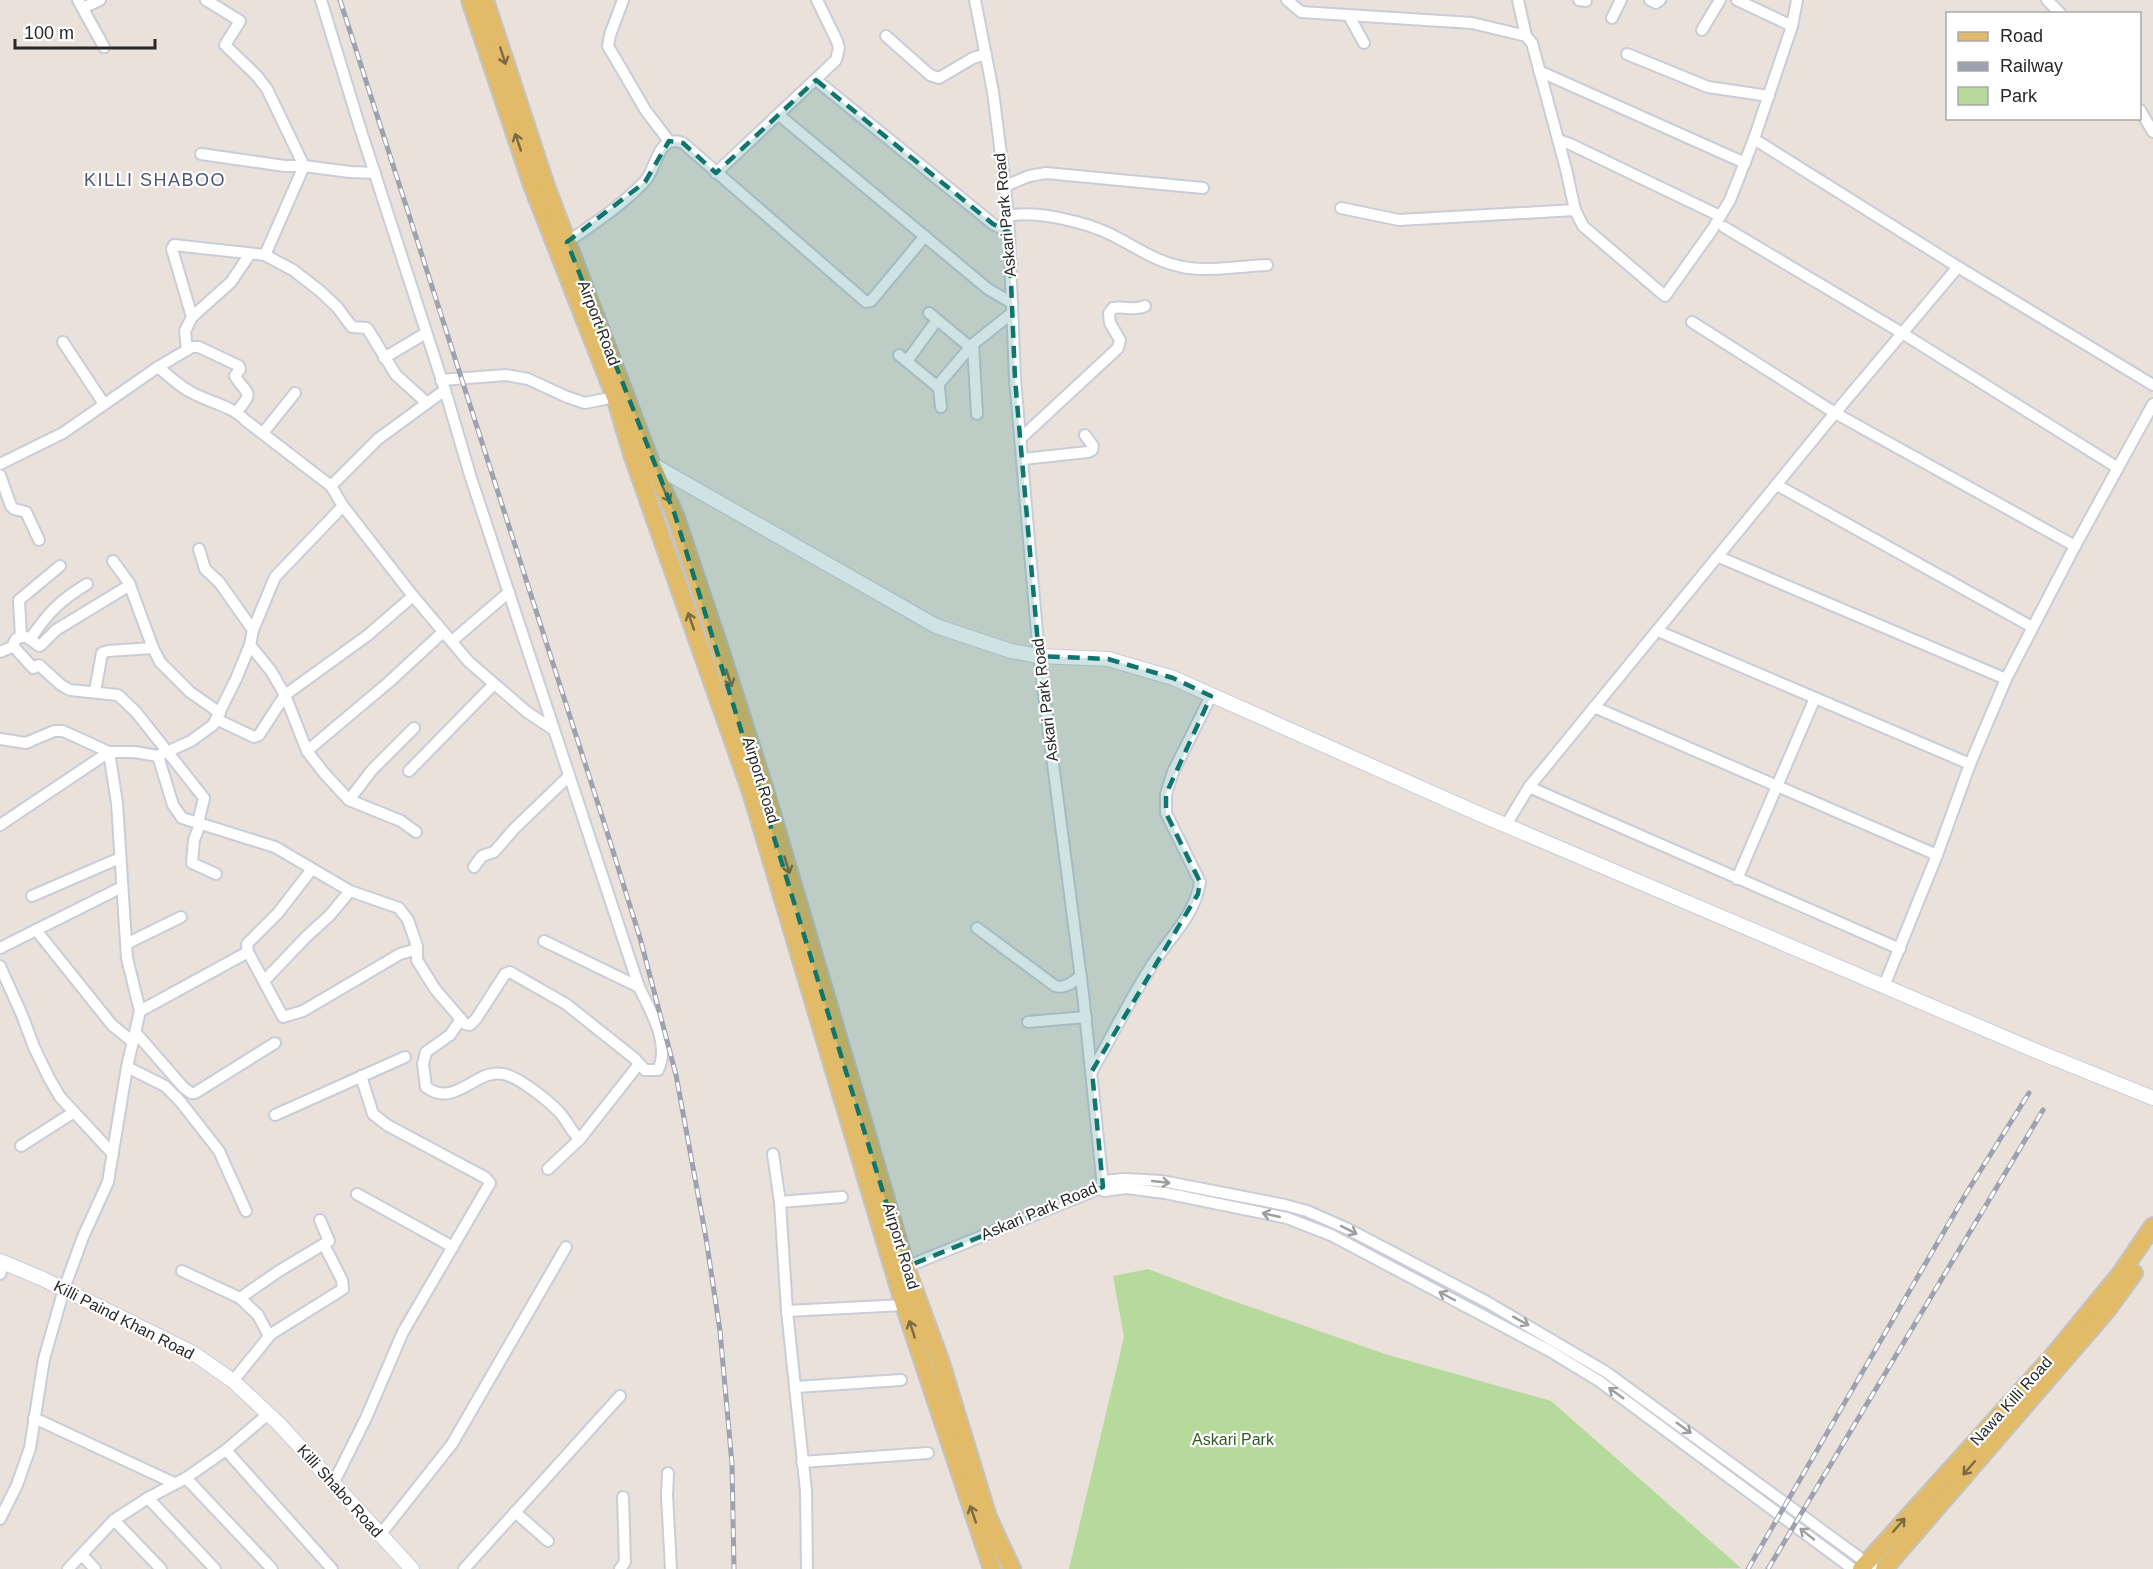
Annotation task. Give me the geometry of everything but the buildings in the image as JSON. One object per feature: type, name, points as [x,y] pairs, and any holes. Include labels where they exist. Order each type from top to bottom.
[{"type":"main road","name":"Airport Road","points":[[470,0],[532,185],[615,397],[632,454],[751,792],[904,1305],[992,1569]]},
{"type":"main road","name":"Airport Road","points":[[485,0],[546,186],[651,463],[675,515],[771,810],[906,1267],[940,1360],[988,1517],[1012,1569]]},
{"type":"main road","name":"Nawa Killi Road","points":[[1864,1567],[2052,1357],[2121,1273],[2153,1226]]},
{"type":"main road","name":"Nawa Killi Road","points":[[1884,1569],[2108,1309],[2153,1244]]},
{"type":"street","points":[[100,0],[81,4],[104,47]]},
{"type":"street","points":[[206,0],[240,21],[225,45],[257,75],[267,89],[304,166],[265,255]]},
{"type":"street","points":[[162,754],[173,805],[182,818],[275,847],[350,891],[399,908],[408,920],[417,949],[417,960],[435,989],[465,1024],[470,1024],[476,1019],[505,974],[510,972],[566,1004],[645,1071],[658,1070],[662,1061],[662,1052],[658,1031],[639,987],[471,478],[321,0]]},
{"type":"street","points":[[623,0],[608,46],[646,111],[669,141],[682,143],[866,302],[871,301],[925,236]]},
{"type":"street","points":[[716,173],[834,63],[839,48],[817,0]]},
{"type":"street","points":[[1287,0],[1300,12],[1472,23],[1526,36]]},
{"type":"street","points":[[1518,0],[1526,36],[1532,43],[1575,210],[1583,226],[1665,296],[1730,200],[1769,96],[1792,26],[1797,0]]},
{"type":"street","points":[[1612,18],[1621,0]]},
{"type":"street","points":[[1650,0],[1656,3],[1660,0]]},
{"type":"street","points":[[1702,30],[1720,0]]},
{"type":"street","points":[[1737,0],[1792,26]]},
{"type":"street","points":[[2048,0],[2059,12]]},
{"type":"street","name":"Askari Park Road","points":[[906,1267],[1103,1186],[1086,1017],[1039,656],[1015,379],[1008,216],[993,92],[979,3]]},
{"type":"street","points":[[1349,16],[1364,43]]},
{"type":"street","points":[[886,36],[930,75],[939,78],[974,58],[986,54]]},
{"type":"street","points":[[1627,54],[1708,87],[1769,96]]},
{"type":"street","points":[[1539,70],[1745,163]]},
{"type":"street","points":[[816,80],[993,224],[1009,232]]},
{"type":"street","points":[[2141,113],[2153,132]]},
{"type":"street","points":[[779,115],[1012,308],[971,346],[937,386]]},
{"type":"street","points":[[1558,140],[1720,216]]},
{"type":"street","points":[[1754,140],[2153,386]]},
{"type":"street","points":[[567,242],[594,224],[645,182],[657,156],[669,141]]},
{"type":"street","points":[[201,154],[285,166],[375,173]]},
{"type":"street","points":[[1005,186],[1029,176],[1046,173],[1203,188]]},
{"type":"street","points":[[1341,208],[1399,220],[1575,210]]},
{"type":"street","points":[[1008,216],[1034,215],[1091,227],[1145,254],[1185,268],[1267,266]]},
{"type":"street","points":[[1724,228],[1902,333],[2118,468]]},
{"type":"street","points":[[192,317],[172,249],[174,245],[265,255],[293,270],[320,291],[337,306],[352,327],[367,328],[402,383],[427,403]]},
{"type":"street","points":[[187,350],[185,331],[192,317],[231,282],[250,254]]},
{"type":"street","points":[[1506,825],[1529,788],[1594,707],[1958,267]]},
{"type":"street","points":[[1021,438],[1118,348],[1120,340],[1110,322],[1109,313],[1113,309],[1122,307],[1138,309],[1145,306]]},
{"type":"street","points":[[941,407],[937,386],[903,358],[933,316],[971,346],[977,414]]},
{"type":"street","points":[[1692,322],[1835,414],[2074,546]]},
{"type":"street","points":[[384,358],[426,333]]},
{"type":"street","points":[[63,342],[104,404]]},
{"type":"street","points":[[0,464],[63,434],[158,367],[192,347],[199,347],[239,366],[240,369],[235,376],[249,395],[237,411]]},
{"type":"street","points":[[158,367],[187,390],[219,406],[237,411],[331,486],[343,506],[412,596],[470,662],[527,712],[554,730]]},
{"type":"street","points":[[331,486],[378,439],[427,403],[443,385],[506,375],[528,379],[585,403],[615,397]]},
{"type":"street","points":[[263,433],[295,393]]},
{"type":"street","points":[[1884,986],[1937,855],[1970,764],[2006,679],[2074,546],[2153,404]]},
{"type":"street","points":[[1023,459],[1088,452],[1093,446],[1086,435]]},
{"type":"street","points":[[632,454],[936,627],[1011,651],[1039,656],[1108,659],[1173,678],[1506,825],[2153,1098]]},
{"type":"street","points":[[0,475],[11,506],[26,512],[39,540]]},
{"type":"street","points":[[1777,485],[2032,627]]},
{"type":"street","points":[[0,739],[26,743],[54,731],[63,731],[110,752],[162,754],[191,741],[213,725],[218,716],[236,679],[275,578],[343,506]]},
{"type":"street","points":[[200,549],[205,569],[219,582],[253,630]]},
{"type":"street","points":[[1719,557],[2006,679]]},
{"type":"street","points":[[113,561],[130,585],[160,662],[218,716],[254,737],[259,735],[285,695],[368,635],[412,596]]},
{"type":"street","points":[[26,638],[19,600],[60,566]]},
{"type":"street","points":[[26,638],[63,598],[87,584]]},
{"type":"street","points":[[0,652],[12,647],[16,639],[26,638],[39,646],[56,630],[130,585]]},
{"type":"street","points":[[452,641],[509,592]]},
{"type":"street","points":[[1658,631],[1970,764]]},
{"type":"street","points":[[307,751],[381,689],[443,632]]},
{"type":"street","points":[[250,645],[271,671],[285,695],[307,751],[349,800],[400,821],[417,832]]},
{"type":"street","points":[[12,647],[33,668],[39,665],[70,690],[118,695],[136,712],[162,754],[204,798],[194,840],[192,863],[216,874]]},
{"type":"street","points":[[95,691],[102,653],[153,648]]},
{"type":"street","points":[[409,771],[494,684]]},
{"type":"street","points":[[1092,1071],[1151,966],[1189,915],[1198,894],[1200,882],[1166,813],[1166,794],[1173,772],[1211,696]]},
{"type":"street","points":[[1737,879],[1815,698]]},
{"type":"street","points":[[1594,707],[1937,855]]},
{"type":"street","points":[[349,800],[372,770],[414,728]]},
{"type":"street","points":[[0,825],[110,752]]},
{"type":"street","points":[[0,1519],[17,1485],[30,1448],[44,1359],[64,1289],[108,1182],[127,1067],[140,1011],[135,998],[126,944],[117,803],[110,752]]},
{"type":"street","points":[[474,867],[482,856],[494,852],[514,829],[569,776]]},
{"type":"street","points":[[1529,788],[1900,949]]},
{"type":"street","points":[[32,896],[120,858]]},
{"type":"street","points":[[312,868],[278,912],[247,944],[248,952],[283,1017],[303,1011],[400,954],[417,949]]},
{"type":"street","points":[[0,948],[122,887]]},
{"type":"street","points":[[264,981],[330,915],[350,891]]},
{"type":"street","points":[[126,944],[181,917]]},
{"type":"street","points":[[977,928],[1055,986],[1069,984],[1081,976]]},
{"type":"street","points":[[36,930],[112,1025],[134,1037],[190,1093],[195,1093],[275,1043]]},
{"type":"street","points":[[544,941],[639,987]]},
{"type":"street","points":[[140,1011],[248,952]]},
{"type":"street","points":[[0,966],[4,986],[49,1078],[60,1096],[113,1154]]},
{"type":"street","points":[[1028,1022],[1086,1017]]},
{"type":"street","points":[[461,1019],[450,1035],[426,1052],[423,1064],[426,1087],[433,1093],[448,1095],[497,1073],[506,1074],[544,1098],[562,1115],[580,1139]]},
{"type":"street","points":[[274,1115],[405,1057]]},
{"type":"street","points":[[548,1170],[580,1139],[639,1064]]},
{"type":"street","points":[[127,1067],[165,1086],[180,1101],[219,1151],[246,1211]]},
{"type":"street","points":[[333,1484],[366,1418],[403,1332],[490,1183],[486,1178],[387,1125],[373,1114],[361,1076]]},
{"type":"street","points":[[21,1146],[74,1112]]},
{"type":"street","points":[[772,1154],[780,1202],[787,1311],[806,1491],[807,1569]]},
{"type":"street","points":[[1103,1186],[1125,1179],[1162,1181],[1307,1211],[1348,1229],[1497,1308],[1606,1372],[1864,1567]]},
{"type":"street","points":[[357,1194],[453,1247]]},
{"type":"street","points":[[780,1202],[842,1197]]},
{"type":"street","points":[[240,1298],[279,1270],[329,1241],[320,1220]]},
{"type":"street","points":[[233,1381],[269,1336],[343,1289],[342,1280],[324,1245]]},
{"type":"street","points":[[380,1535],[452,1444],[566,1247]]},
{"type":"street","name":"Killi Paind Khan Road","points":[[1,1266],[64,1289],[193,1353],[233,1381],[268,1414]]},
{"type":"street","points":[[182,1271],[240,1298],[258,1315],[269,1336]]},
{"type":"street","points":[[787,1311],[904,1305]]},
{"type":"street","points":[[796,1387],[901,1380]]},
{"type":"street","points":[[464,1569],[620,1395]]},
{"type":"street","points":[[68,1569],[114,1520],[148,1497],[186,1478],[226,1450],[268,1414]]},
{"type":"street","name":"Killi Shabo Road","points":[[268,1414],[412,1569]]},
{"type":"street","points":[[34,1418],[174,1484]]},
{"type":"street","points":[[226,1450],[332,1569]]},
{"type":"street","points":[[802,1462],[928,1453]]},
{"type":"street","points":[[668,1473],[671,1569]]},
{"type":"street","points":[[186,1478],[272,1569]]},
{"type":"street","points":[[148,1497],[214,1569]]},
{"type":"street","points":[[620,1569],[625,1562],[623,1497]]},
{"type":"street","points":[[515,1512],[548,1541]]},
{"type":"street","points":[[114,1520],[161,1569]]},
{"type":"street","points":[[82,1555],[95,1569]]},
{"type":"highlighted area","points":[[816,80],[993,224],[1009,232],[1015,379],[1039,656],[1108,659],[1173,678],[1211,696],[1166,794],[1166,813],[1200,882],[1198,894],[1092,1071],[1103,1187],[906,1267],[675,515],[567,242],[645,182],[669,141],[683,143],[716,173]]},
{"type":"green space","name":"Askari Park","points":[[1148,1269],[1385,1354],[1551,1401],[1741,1568],[1069,1569],[1124,1337],[1113,1276]]},
{"type":"railway","points":[[340,0],[608,835],[640,938],[676,1075],[706,1238],[720,1331],[732,1464],[734,1569]]},
{"type":"railway","points":[[1748,1569],[1967,1192],[2029,1093]]},
{"type":"railway","points":[[1768,1569],[2043,1110]]},
{"type":"district","name":"KILLI SHABOO","points":[[155,180]]}]
